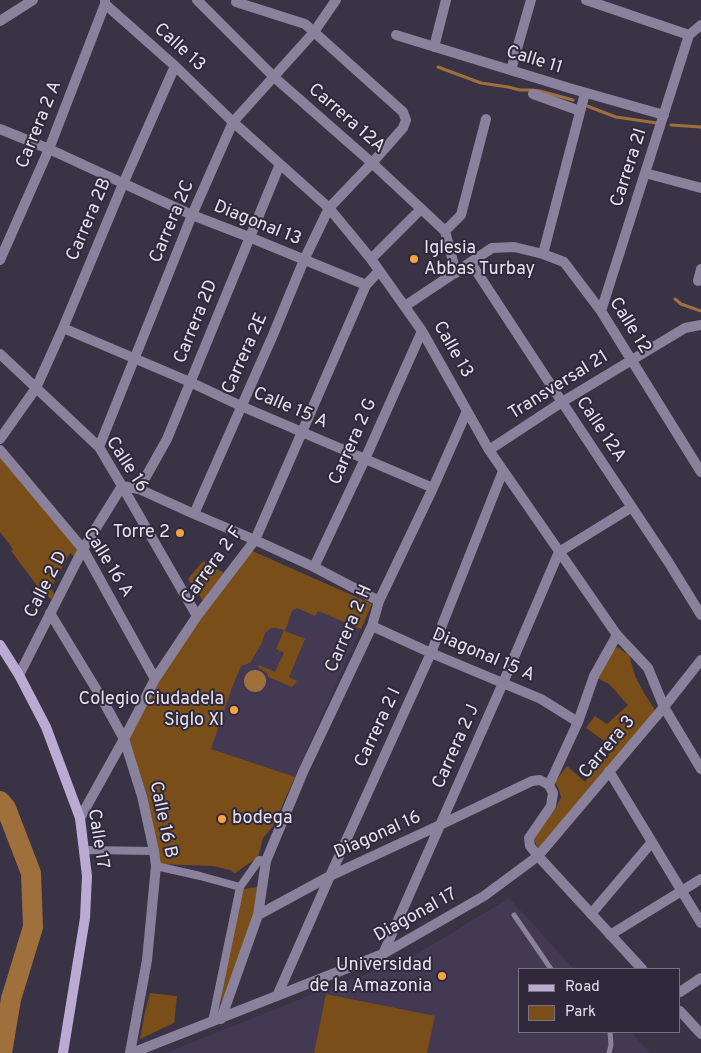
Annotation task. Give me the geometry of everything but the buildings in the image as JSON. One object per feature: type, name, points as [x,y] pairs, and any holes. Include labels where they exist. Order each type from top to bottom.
[{"type":"main road","name":"Calle 17","points":[[0,646],[19,675],[46,727],[80,818],[87,876],[85,918],[63,1053]]},
{"type":"street","points":[[0,21],[33,0]]},
{"type":"street","name":"Carrera 12A","points":[[197,0],[274,78],[372,163],[445,231]]},
{"type":"street","points":[[314,32],[336,0]]},
{"type":"street","points":[[434,47],[446,0]]},
{"type":"street","points":[[511,70],[531,0]]},
{"type":"street","points":[[586,0],[689,36],[701,25]]},
{"type":"street","name":"Calle 13","points":[[105,2],[233,122],[329,208],[371,259],[422,331],[489,450],[503,471],[617,635],[648,668],[664,707],[701,769]]},
{"type":"street","name":"Carrera 2 A","points":[[0,260],[49,149],[105,2]]},
{"type":"street","points":[[236,2],[305,24],[403,112],[406,120],[403,128],[372,163]]},
{"type":"street","name":"Carrera 2C","points":[[99,448],[192,215],[233,122],[314,32]]},
{"type":"street","name":"Calle 11","points":[[396,35],[585,93],[664,115]]},
{"type":"street","name":"Carrera 2I","points":[[602,311],[689,36]]},
{"type":"street","name":"Carrera 2B","points":[[0,439],[36,388],[175,66]]},
{"type":"street","points":[[543,254],[585,93]]},
{"type":"street","points":[[533,94],[580,111]]},
{"type":"street","points":[[456,273],[445,231],[461,215],[486,119]]},
{"type":"street","name":"Diagonal 13","points":[[0,129],[49,149],[192,215],[366,285]]},
{"type":"street","name":"Carrera 2E","points":[[194,514],[304,260],[329,208],[372,163]]},
{"type":"street","name":"Carrera 2D","points":[[139,489],[167,439],[280,164]]},
{"type":"street","points":[[645,173],[701,188]]},
{"type":"street","points":[[371,259],[421,209]]},
{"type":"street","name":"Calle 12","points":[[471,263],[492,248],[514,247],[543,254],[564,262],[602,311],[701,472]]},
{"type":"street","points":[[404,306],[471,263]]},
{"type":"street","name":"Calle 12A","points":[[471,263],[669,563],[701,616]]},
{"type":"street","points":[[698,281],[701,269]]},
{"type":"street","name":"Carrera 2 F","points":[[80,818],[155,679],[197,616],[255,540],[366,285],[379,271]]},
{"type":"street","name":"Transversal 21","points":[[489,450],[562,402],[684,328],[701,325]]},
{"type":"street","name":"Calle 15 A","points":[[63,328],[433,488]]},
{"type":"street","name":"Carrera 2 G","points":[[314,567],[422,331]]},
{"type":"street","name":"Calle 16","points":[[0,354],[99,448],[197,616]]},
{"type":"street","name":"Carrera 2 H","points":[[266,861],[304,772],[372,626],[379,601],[433,488],[467,411]]},
{"type":"street","name":"Calle 16 A","points":[[0,450],[84,549],[155,679]]},
{"type":"street","name":"Carrera 2 I","points":[[277,996],[431,653],[503,471]]},
{"type":"street","points":[[122,486],[139,489],[255,540],[314,567],[379,601]]},
{"type":"street","name":"Calle 2 D","points":[[19,675],[84,549],[122,486]]},
{"type":"street","points":[[559,552],[632,507]]},
{"type":"street","name":"Carrera 2 J","points":[[383,954],[504,683],[559,552]]},
{"type":"street","name":"Calle 16 B","points":[[50,613],[124,739],[142,796],[154,852],[156,866],[147,960],[131,1053]]},
{"type":"street","name":"Diagonal 15 A","points":[[372,626],[431,653],[542,699],[578,722]]},
{"type":"street","points":[[617,635],[594,676],[578,722],[549,785],[553,793],[551,806],[529,838],[530,846],[538,856],[641,968]]},
{"type":"street","name":"Carrera 3","points":[[538,856],[664,707],[701,660]]},
{"type":"street","points":[[609,772],[701,923]]},
{"type":"street","name":"Diagonal 16","points":[[258,915],[330,876],[532,780],[540,780],[549,785]]},
{"type":"street","points":[[592,914],[652,842]]},
{"type":"street","points":[[84,850],[154,852]]},
{"type":"street","name":"Diagonal 17","points":[[131,1053],[383,954],[484,896],[538,856]]},
{"type":"street","points":[[259,860],[266,861],[258,915],[216,1020],[240,887],[259,860]]},
{"type":"street","points":[[156,866],[240,887]]},
{"type":"street","points":[[610,935],[701,879]]},
{"type":"street","points":[[681,991],[701,978]]},
{"type":"street","points":[[681,1012],[701,1034]]},
{"type":"lane","points":[[514,915],[550,968]]},
{"type":"lane","points":[[609,1053],[611,1045],[610,1033]]},
{"type":"shaded area","name":"Colegio Ciudadela Siglo XI","points":[[250,550],[372,604],[273,826],[263,838],[258,857],[235,873],[214,866],[158,864],[147,794],[128,738]]},
{"type":"shaded area","points":[[255,670],[263,673],[266,681],[263,689],[255,692],[247,689],[244,681],[247,673]]},
{"type":"shaded area","name":"Universidad de la Amazonia","points":[[509,898],[573,968],[518,968],[518,1033],[632,1033],[650,1053],[165,1053],[323,990],[412,957]]},
{"type":"green space","points":[[0,456],[80,547],[74,556],[70,553],[51,588],[54,594],[51,600],[42,588],[41,591],[11,551],[13,549],[0,532]]},
{"type":"green space","name":"Colegio Ciudadela Siglo XI","points":[[250,550],[372,604],[361,629],[318,611],[315,616],[297,608],[292,611],[285,631],[305,639],[289,677],[297,681],[292,687],[268,677],[267,673],[258,667],[259,665],[275,672],[284,653],[276,649],[284,630],[271,628],[265,633],[262,643],[250,663],[241,666],[211,749],[295,777],[273,826],[263,838],[258,857],[235,873],[214,866],[158,864],[147,794],[128,738],[159,681],[200,619]]},
{"type":"green space","points":[[203,561],[224,573],[203,601],[188,579]]},
{"type":"green space","points":[[617,647],[629,655],[635,676],[655,710],[634,741],[602,774],[538,848],[534,839],[556,808],[561,797],[555,782],[567,766],[585,782],[614,748],[586,728],[595,716],[607,724],[628,705],[609,684],[597,678],[605,659]]},
{"type":"green space","points":[[258,887],[255,912],[228,990],[221,1002],[242,889]]},
{"type":"green space","points":[[150,993],[177,996],[174,1023],[140,1039],[145,1012]]},
{"type":"green space","points":[[326,994],[435,1016],[427,1053],[314,1053]]},
{"type":"waterway","points":[[438,67],[481,83],[520,90],[540,91],[573,100]]},
{"type":"waterway","points":[[587,106],[616,117],[657,123]]},
{"type":"waterway","points":[[671,125],[701,127]]},
{"type":"waterway","points":[[675,299],[681,304],[701,311]]},
{"type":"waterway","points":[[0,801],[6,808],[31,873],[33,927],[11,999],[2,1053]]},
{"type":"place","name":"Iglesia Abbas Turbay","points":[[414,259]]},
{"type":"place","name":"Torre 2","points":[[180,533]]},
{"type":"place","name":"Colegio Ciudadela Siglo XI","points":[[234,710]]},
{"type":"place","name":"bodega","points":[[222,819]]},
{"type":"place","name":"Universidad de la Amazonia","points":[[442,976]]}]
